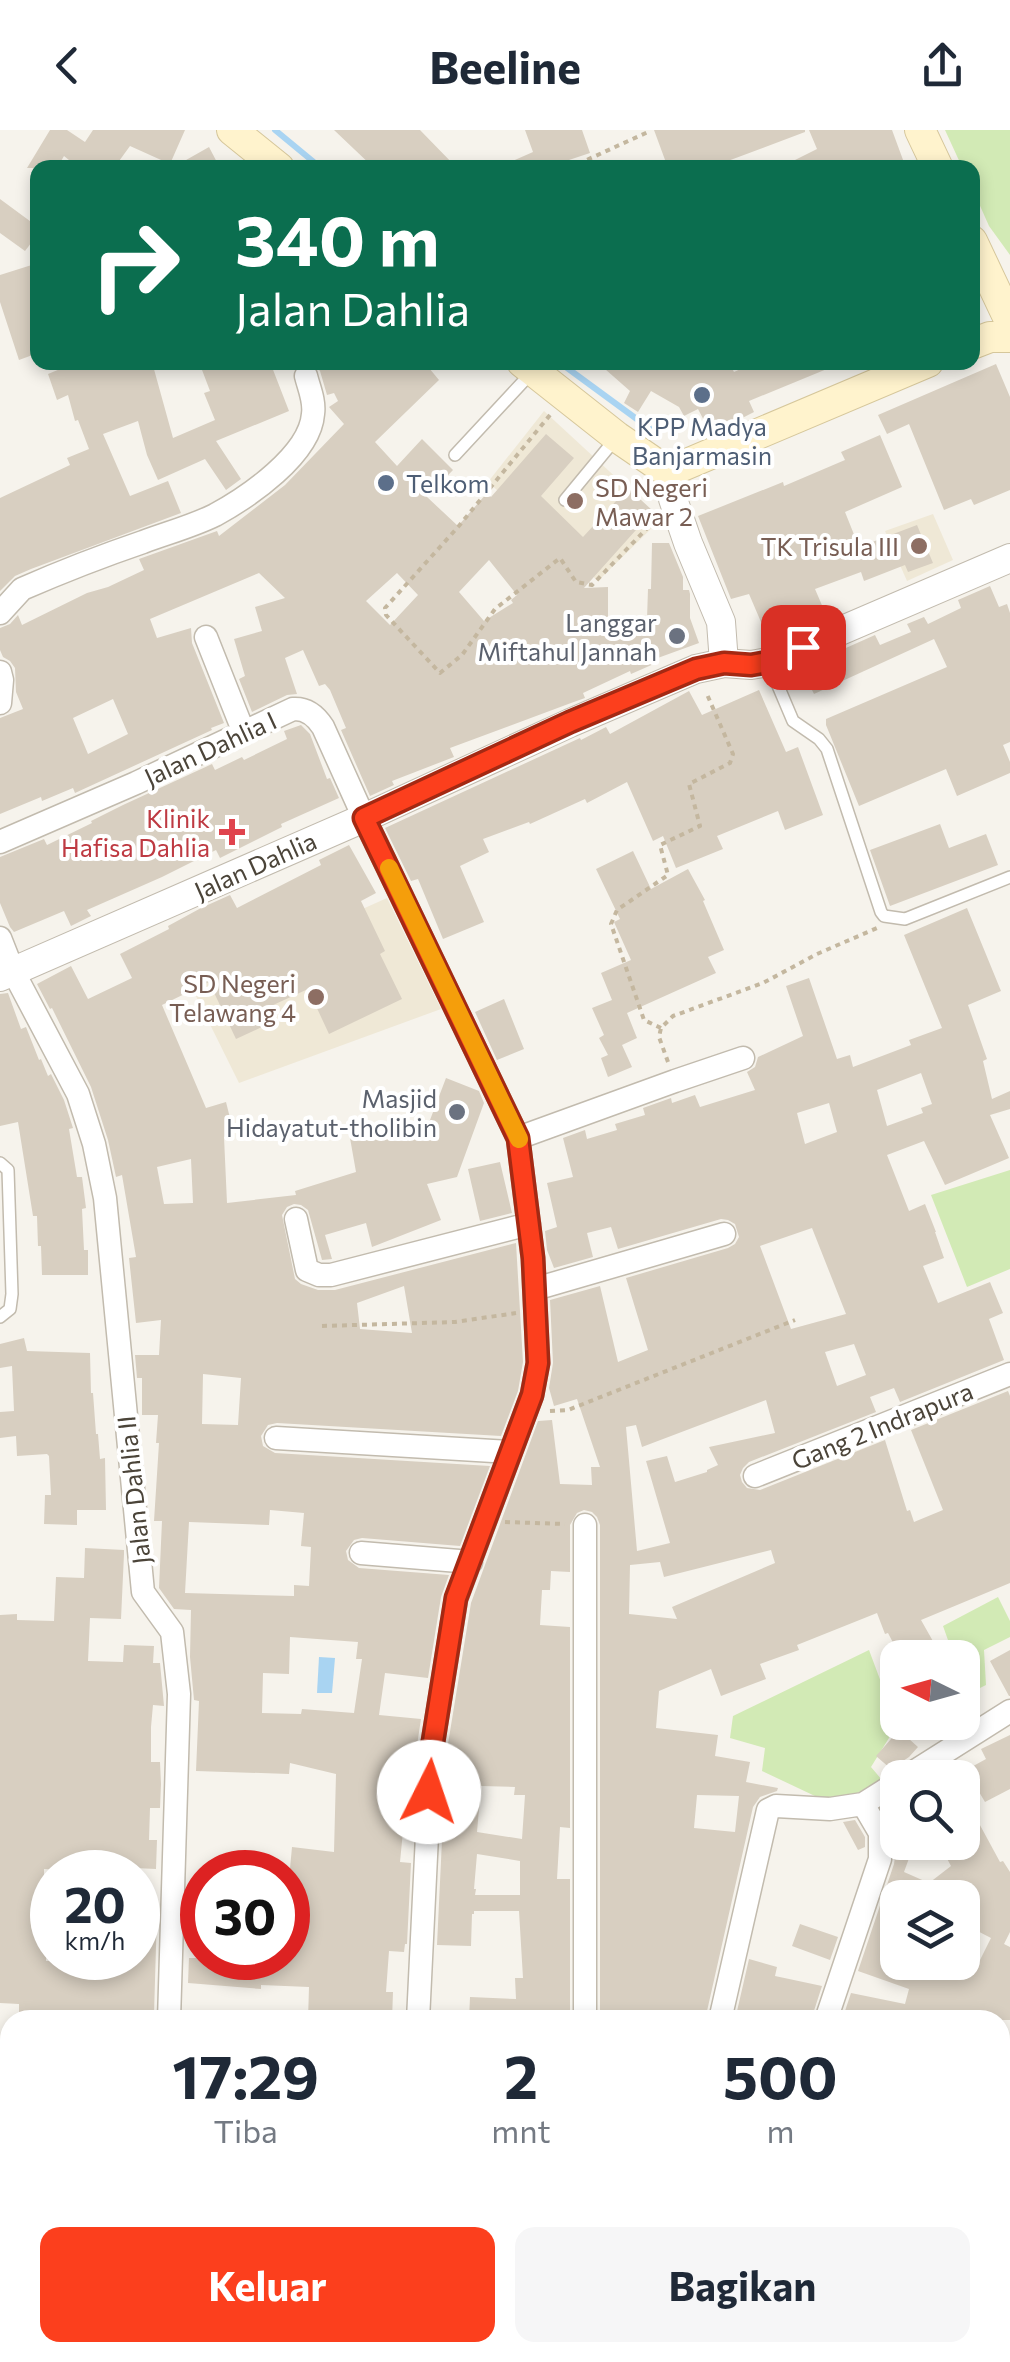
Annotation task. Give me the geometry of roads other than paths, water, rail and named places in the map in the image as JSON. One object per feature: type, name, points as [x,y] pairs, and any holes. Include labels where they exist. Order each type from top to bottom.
[{"type":"main road","points":[[232,130],[269,160]]},
{"type":"main road","points":[[920,130],[934,160]]},
{"type":"main road","points":[[980,266],[1000,328]]},
{"type":"main road","points":[[532,370],[671,487],[912,370]]},
{"type":"street","points":[[0,612],[22,589],[214,515],[272,475],[294,454],[311,424],[314,414],[306,376]]},
{"type":"street","points":[[671,487],[688,543],[721,622],[710,666]]},
{"type":"street","name":"Jalan Dahlia","points":[[7,974],[364,818],[570,722],[710,666],[768,662],[1010,558]]},
{"type":"street","points":[[206,637],[244,733]]},
{"type":"street","points":[[0,672],[0,703]]},
{"type":"street","name":"Jalan Dahlia I","points":[[0,842],[293,709],[306,710],[323,727],[364,818]]},
{"type":"street","points":[[364,818],[518,1138],[529,1224],[538,1363],[526,1413],[456,1598],[431,1754],[418,2010]]},
{"type":"street","points":[[0,938],[7,974]]},
{"type":"street","name":"Jalan Dahlia II","points":[[7,974],[78,1094],[105,1198],[143,1592],[172,1632],[179,1694],[168,2010]]},
{"type":"street","points":[[518,1138],[743,1058]]},
{"type":"street","points":[[296,1219],[307,1270],[319,1276],[529,1224]]},
{"type":"street","points":[[535,1300],[724,1234]]},
{"type":"street","name":"Gang 2 Indrapura","points":[[755,1476],[1010,1374]]},
{"type":"street","points":[[276,1438],[510,1452]]},
{"type":"street","points":[[585,1524],[586,2010]]},
{"type":"street","points":[[361,1553],[470,1562]]},
{"type":"street","points":[[932,1760],[1010,1711]]},
{"type":"street","points":[[722,2010],[768,1810],[776,1806],[830,1809],[863,1804],[880,1793]]},
{"type":"street","points":[[829,2010],[880,1859],[880,1833],[863,1804]]},
{"type":"lane","points":[[455,456],[526,370]]},
{"type":"lane","points":[[566,500],[616,437]]},
{"type":"lane","points":[[768,662],[794,721],[819,738],[827,749],[884,916],[905,919],[1010,876]]},
{"type":"lane","points":[[0,1163],[8,1170],[12,1294],[10,1309],[0,1317]]},
{"type":"water","points":[[319,1657],[335,1658],[332,1693],[317,1693]]},
{"type":"waterway","points":[[275,130],[311,160]]},
{"type":"waterway","points":[[570,370],[649,428]]},
{"type":"place","name":"KPP Madya Banjarmasin","points":[[702,395]]},
{"type":"place","name":"Telkom","points":[[386,483]]},
{"type":"place","name":"SD Negeri Mawar 2","points":[[575,501]]},
{"type":"place","name":"TK Trisula III","points":[[919,546]]},
{"type":"place","name":"Langgar Miftahul Jannah","points":[[677,636]]},
{"type":"place","name":"Klinik Hafisa Dahlia","points":[[232,832]]},
{"type":"place","name":"SD Negeri Telawang 4","points":[[316,997]]},
{"type":"place","name":"Masjid Hidayatut-tholibin","points":[[457,1112]]}]
